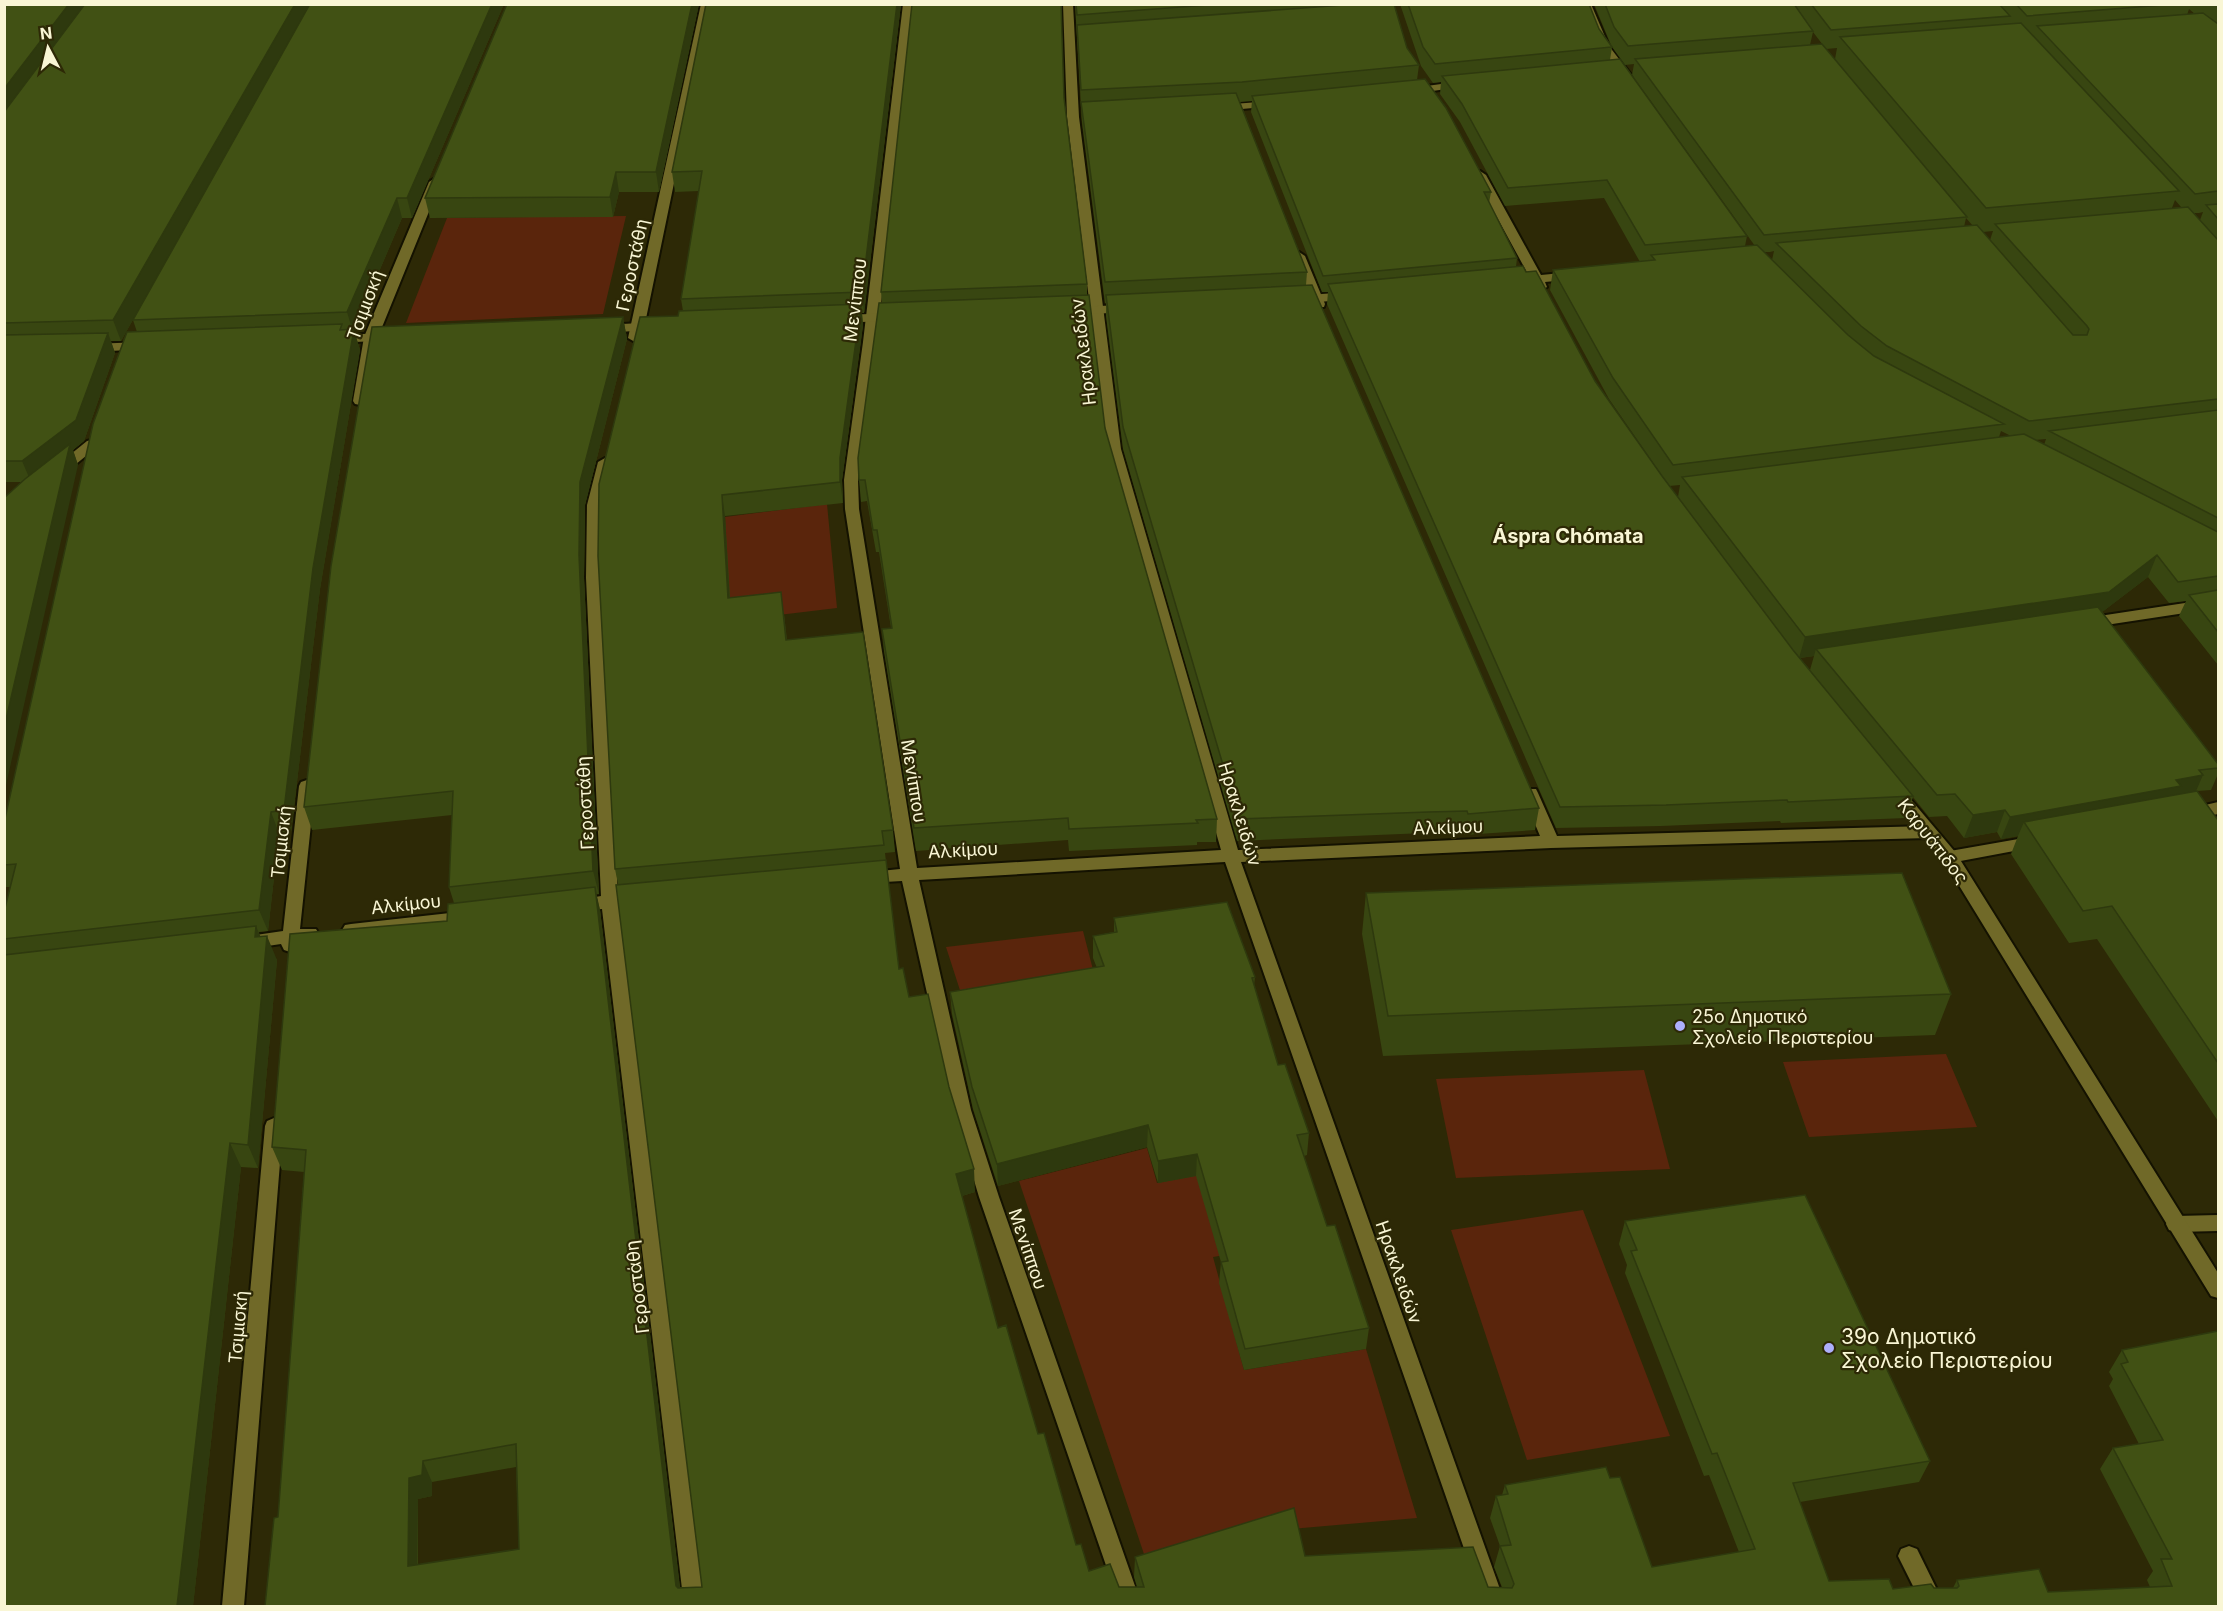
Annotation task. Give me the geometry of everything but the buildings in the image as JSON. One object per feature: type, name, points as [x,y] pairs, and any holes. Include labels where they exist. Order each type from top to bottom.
[{"type":"street","name":"Γεροστάθη","points":[[633,349],[706,4]]},
{"type":"street","name":"Μενίππου","points":[[908,4],[873,318],[851,480],[852,509],[909,873],[962,1110],[989,1197],[1131,1606]]},
{"type":"street","name":"Ηρακλειδών","points":[[1068,4],[1076,40],[1078,117],[1114,448],[1129,506],[1230,856],[1495,1606]]},
{"type":"street","points":[[1585,4],[1604,47],[1636,89]]},
{"type":"street","points":[[1418,75],[1439,106]]},
{"type":"street","points":[[1400,93],[1479,83]]},
{"type":"street","points":[[1207,109],[1243,112],[1288,103]]},
{"type":"street","name":"Τσιμισκή","points":[[358,412],[371,338],[444,163]]},
{"type":"street","points":[[1474,165],[1547,300]]},
{"type":"street","points":[[1293,240],[1322,313]]},
{"type":"street","points":[[1502,282],[1589,274]]},
{"type":"street","points":[[1282,301],[1363,295]]},
{"type":"street","points":[[1050,312],[1144,308]]},
{"type":"street","points":[[826,320],[908,317]]},
{"type":"street","points":[[594,329],[673,326]]},
{"type":"street","points":[[126,352],[137,330]]},
{"type":"street","points":[[324,339],[406,336]]},
{"type":"street","points":[[79,349],[126,352],[162,346]]},
{"type":"street","points":[[45,481],[94,439],[87,467]]},
{"type":"street","name":"Γεροστάθη","points":[[608,449],[594,505],[593,578],[610,902],[695,1606]]},
{"type":"street","points":[[2076,624],[2218,603]]},
{"type":"street","name":"Τσιμισκή","points":[[288,960],[308,774]]},
{"type":"street","points":[[1523,777],[1551,842]]},
{"type":"street","name":"Καρυάτιδος","points":[[1891,786],[1950,857],[2218,1290]]},
{"type":"street","points":[[2172,817],[2218,808]]},
{"type":"street","name":"Αλκίμου","points":[[851,878],[1230,856],[1551,842],[1928,832]]},
{"type":"street","points":[[1950,857],[2055,838]]},
{"type":"street","points":[[563,907],[656,897]]},
{"type":"street","name":"Αλκίμου","points":[[231,944],[480,916]]},
{"type":"street","name":"Τσιμισκή","points":[[233,1606],[275,1113]]},
{"type":"street","points":[[2176,1224],[2218,1223]]},
{"type":"street","points":[[1909,1556],[1934,1606]]},
{"type":"shaded area","points":[[626,216],[603,314],[406,323],[447,218]]},
{"type":"shaded area","points":[[827,504],[837,608],[730,621],[725,517]]},
{"type":"shaded area","points":[[1083,931],[1098,989],[967,1012],[946,947]]},
{"type":"shaded area","points":[[1946,1054],[1977,1127],[1809,1137],[1783,1062]]},
{"type":"shaded area","points":[[1644,1070],[1670,1169],[1456,1178],[1436,1079]]},
{"type":"shaded area","points":[[1147,1148],[1157,1183],[1299,1156],[1321,1238],[1213,1257],[1244,1370],[1366,1349],[1417,1518],[1291,1529],[1150,1572],[1019,1181]]},
{"type":"shaded area","points":[[1583,1210],[1670,1436],[1527,1460],[1451,1230]]},
{"type":"place","name":"25ο Δημοτικό Σχολείο Περιστερίου","points":[[1680,1026]]},
{"type":"place","name":"39ο Δημοτικό Σχολείο Περιστερίου","points":[[1829,1348]]},
{"type":"district","name":"Áspra Chómata","points":[[1568,536]]}]
